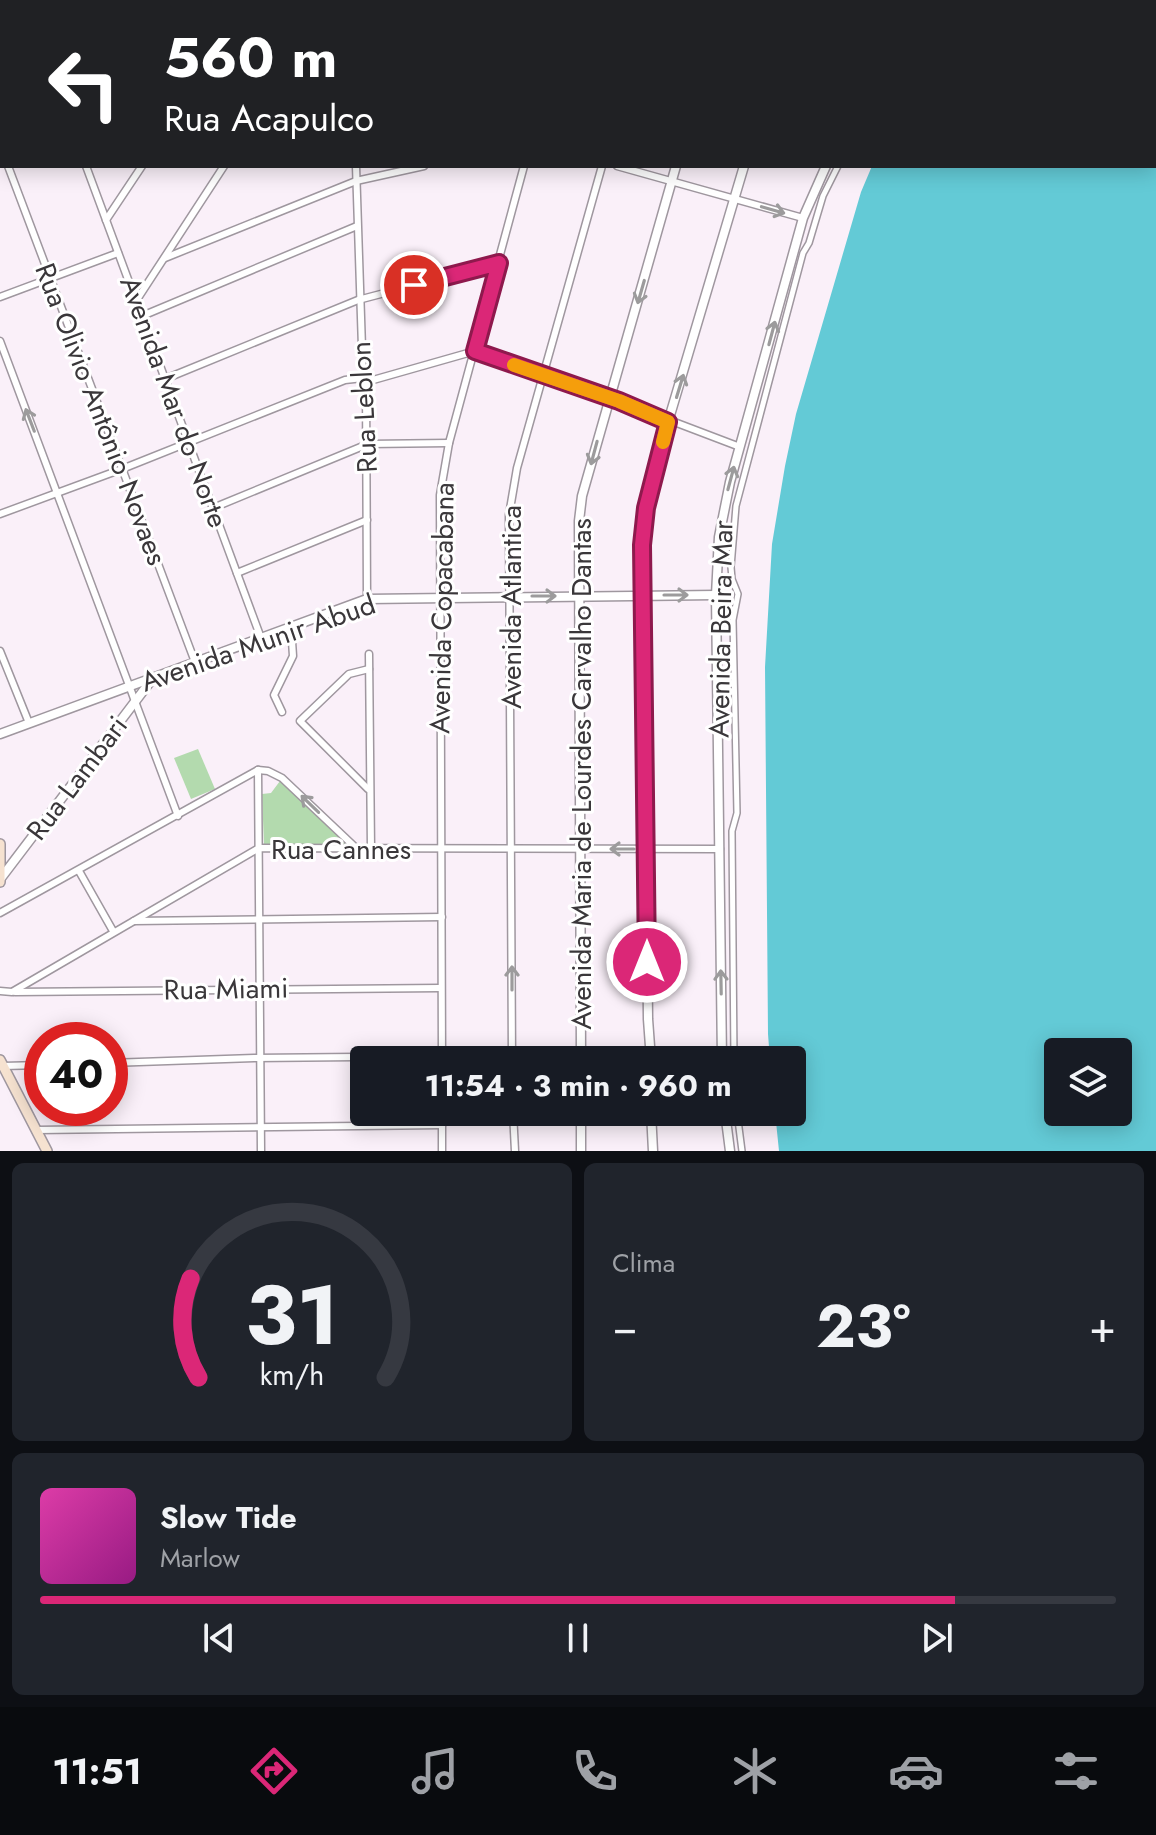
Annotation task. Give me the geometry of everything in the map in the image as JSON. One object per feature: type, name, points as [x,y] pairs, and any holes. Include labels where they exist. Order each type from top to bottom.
[{"type":"main road","points":[[0,844],[0,880]]},
{"type":"main road","points":[[1,1063],[47,1151]]},
{"type":"street","name":"Rua Olivio Antônio Novaes","points":[[9,168],[195,662]]},
{"type":"street","name":"Avenida Mar do Norte","points":[[87,168],[261,638]]},
{"type":"street","points":[[106,220],[141,168]]},
{"type":"street","points":[[136,301],[223,168]]},
{"type":"street","name":"Rua Leblon","points":[[356,168],[358,300],[368,444],[367,599]]},
{"type":"street","points":[[165,258],[356,181],[415,168]]},
{"type":"street","name":"Avenida Copacabana","points":[[442,1046],[440,495],[449,443],[523,168]]},
{"type":"street","name":"Avenida Atlantica","points":[[512,1046],[511,492],[601,168]]},
{"type":"street","points":[[624,168],[803,218]]},
{"type":"street","name":"Avenida Maria de Lourdes Carvalho Dantas","points":[[581,1046],[579,521],[582,496],[675,168]]},
{"type":"street","points":[[650,1046],[641,560],[644,519],[668,422],[743,168]]},
{"type":"street","name":"Avenida Beira Mar","points":[[722,1046],[716,595],[721,523],[803,218],[825,168]]},
{"type":"street","points":[[734,1046],[732,831],[737,813],[733,620],[738,594],[732,579],[731,539],[736,506],[803,253],[823,196],[837,168]]},
{"type":"street","points":[[142,316],[357,226]]},
{"type":"street","points":[[0,297],[118,253]]},
{"type":"street","points":[[165,379],[358,300],[499,263]]},
{"type":"street","points":[[0,341],[178,816]]},
{"type":"street","points":[[0,514],[345,380],[365,380],[475,351],[740,447]]},
{"type":"street","points":[[213,508],[368,444],[449,443]]},
{"type":"street","points":[[237,573],[367,520]]},
{"type":"street","name":"Avenida Munir Abud","points":[[0,734],[367,599],[716,595]]},
{"type":"street","points":[[282,712],[274,695],[293,656],[291,626]]},
{"type":"street","points":[[0,651],[29,723]]},
{"type":"street","points":[[369,654],[371,849]]},
{"type":"street","points":[[368,789],[300,721],[349,674],[369,669]]},
{"type":"street","name":"Rua Lambari","points":[[0,880],[153,677]]},
{"type":"street","points":[[258,770],[261,1151]]},
{"type":"street","points":[[0,913],[258,770],[282,778],[356,848]]},
{"type":"street","name":"Rua Cannes","points":[[12,992],[259,848],[720,849]]},
{"type":"street","points":[[79,871],[113,931]]},
{"type":"street","points":[[131,921],[442,917]]},
{"type":"street","name":"Rua Miami","points":[[12,992],[440,988]]},
{"type":"street","points":[[0,991],[12,992]]},
{"type":"street","points":[[128,1062],[350,1058]]},
{"type":"street","points":[[1,1063],[24,1064]]},
{"type":"street","points":[[37,1130],[352,1126]]},
{"type":"street","points":[[442,1126],[442,1151]]},
{"type":"street","points":[[514,1126],[515,1151]]},
{"type":"street","points":[[581,1126],[581,1151]]},
{"type":"street","points":[[652,1126],[653,1151]]},
{"type":"street","points":[[727,1126],[730,1151]]},
{"type":"street","points":[[739,1126],[742,1151]]},
{"type":"green space","points":[[198,749],[215,789],[191,799],[174,758]]},
{"type":"green space","points":[[280,781],[347,844],[264,845],[262,794],[271,793]]},
{"type":"water","points":[[871,168],[1156,168],[1156,1151],[779,1151],[776,1126],[806,1126],[806,1046],[769,1046],[768,1034],[765,667],[772,544],[796,414],[861,192]]},
{"type":"slow traffic","points":[[514,365],[619,401],[668,422],[663,442]]},
{"type":"route","points":[[414,285],[499,263],[475,351],[619,401],[668,422],[646,508],[642,545],[647,962]]}]
